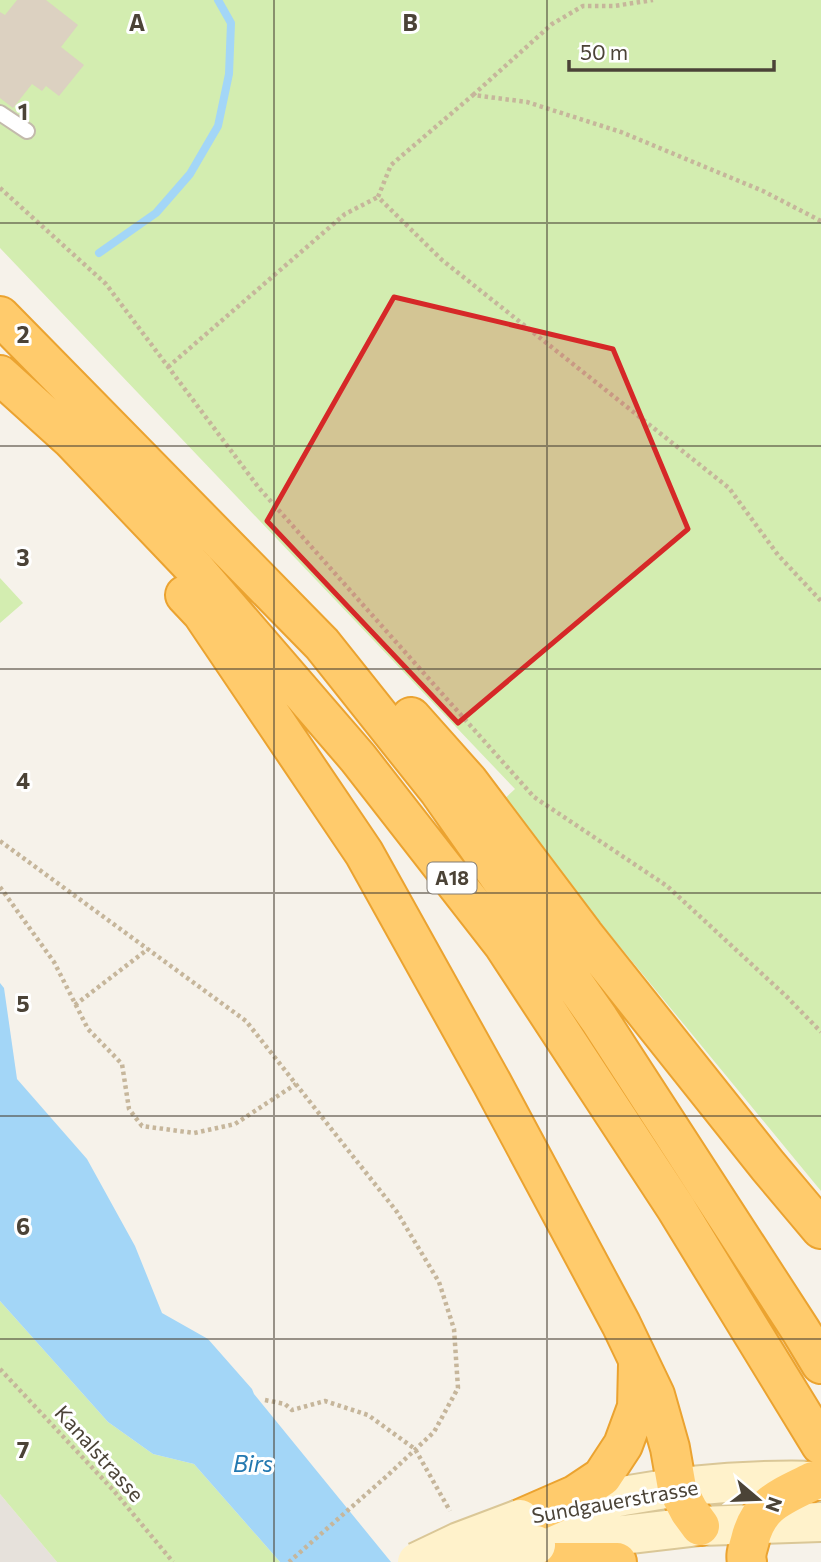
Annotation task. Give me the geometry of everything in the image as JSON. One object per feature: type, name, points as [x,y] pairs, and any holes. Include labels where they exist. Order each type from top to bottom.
[{"type":"highway","points":[[0,300],[22,314],[162,449],[308,601],[468,781],[584,935],[821,1229]]},
{"type":"highway","name":"A18","points":[[0,316],[322,644],[439,791],[598,1019],[821,1364]]},
{"type":"highway","name":"A18","points":[[0,375],[72,440],[195,569],[358,758],[495,933],[676,1208],[808,1489]]},
{"type":"highway","points":[[0,397],[202,613],[364,853],[492,1083],[621,1324],[655,1395],[670,1448],[677,1488],[700,1526]]},
{"type":"highway","points":[[617,1562],[540,1547],[575,1495],[601,1477],[623,1445],[637,1407],[638,1363]]},
{"type":"highway","points":[[747,1562],[754,1525],[763,1510],[808,1489]]},
{"type":"main road","name":"Sundgauerstrasse","points":[[416,1562],[459,1542],[540,1547],[622,1496],[677,1488],[808,1489]]},
{"type":"main road","name":"Sundgauerstrasse","points":[[477,1562],[505,1552],[540,1547],[700,1526],[754,1525]]},
{"type":"lane","points":[[0,113],[27,131]]},
{"type":"path","points":[[168,367],[345,214],[378,197],[390,165],[552,24],[583,6],[614,6],[653,0]]},
{"type":"path","points":[[473,95],[527,102],[621,132],[763,191],[821,221]]},
{"type":"path","points":[[0,188],[106,284],[259,488],[534,797],[667,886],[821,1032]]},
{"type":"path","points":[[378,197],[442,260],[729,488],[778,555],[821,601]]},
{"type":"path","points":[[0,841],[246,1021],[397,1212],[439,1282],[454,1329],[458,1388],[435,1432],[289,1562]]},
{"type":"path","points":[[0,887],[54,962],[88,1029],[122,1064],[129,1109],[142,1126],[194,1133],[235,1124],[296,1084]]},
{"type":"path","points":[[75,1005],[148,949]]},
{"type":"path","name":"Kanalstrasse","points":[[0,1369],[114,1491],[173,1562]]},
{"type":"path","points":[[265,1400],[285,1404],[292,1410],[325,1401],[368,1415],[415,1450]]},
{"type":"highlighted area","points":[[394,297],[613,349],[688,529],[458,723],[267,521]]},
{"type":"shaded area","points":[[0,1494],[57,1562],[0,1562]]},
{"type":"green space","points":[[0,0],[821,0],[821,1191],[501,802],[515,789],[0,248]]},
{"type":"green space","points":[[0,578],[23,603],[0,623]]},
{"type":"green space","points":[[0,1301],[108,1422],[153,1454],[194,1464],[280,1562],[57,1562],[0,1494]]},
{"type":"water","name":"Birs","points":[[0,983],[4,988],[17,1079],[87,1159],[135,1246],[162,1313],[208,1339],[252,1389],[391,1562],[280,1562],[194,1464],[153,1454],[108,1422],[0,1301]]},
{"type":"building","points":[[17,0],[46,0],[78,25],[61,47],[84,65],[59,96],[46,86],[42,91],[32,84],[13,108],[0,98],[0,12],[5,15]]},
{"type":"waterway","points":[[99,253],[156,213],[190,174],[218,126],[229,74],[231,23],[218,0]]}]
